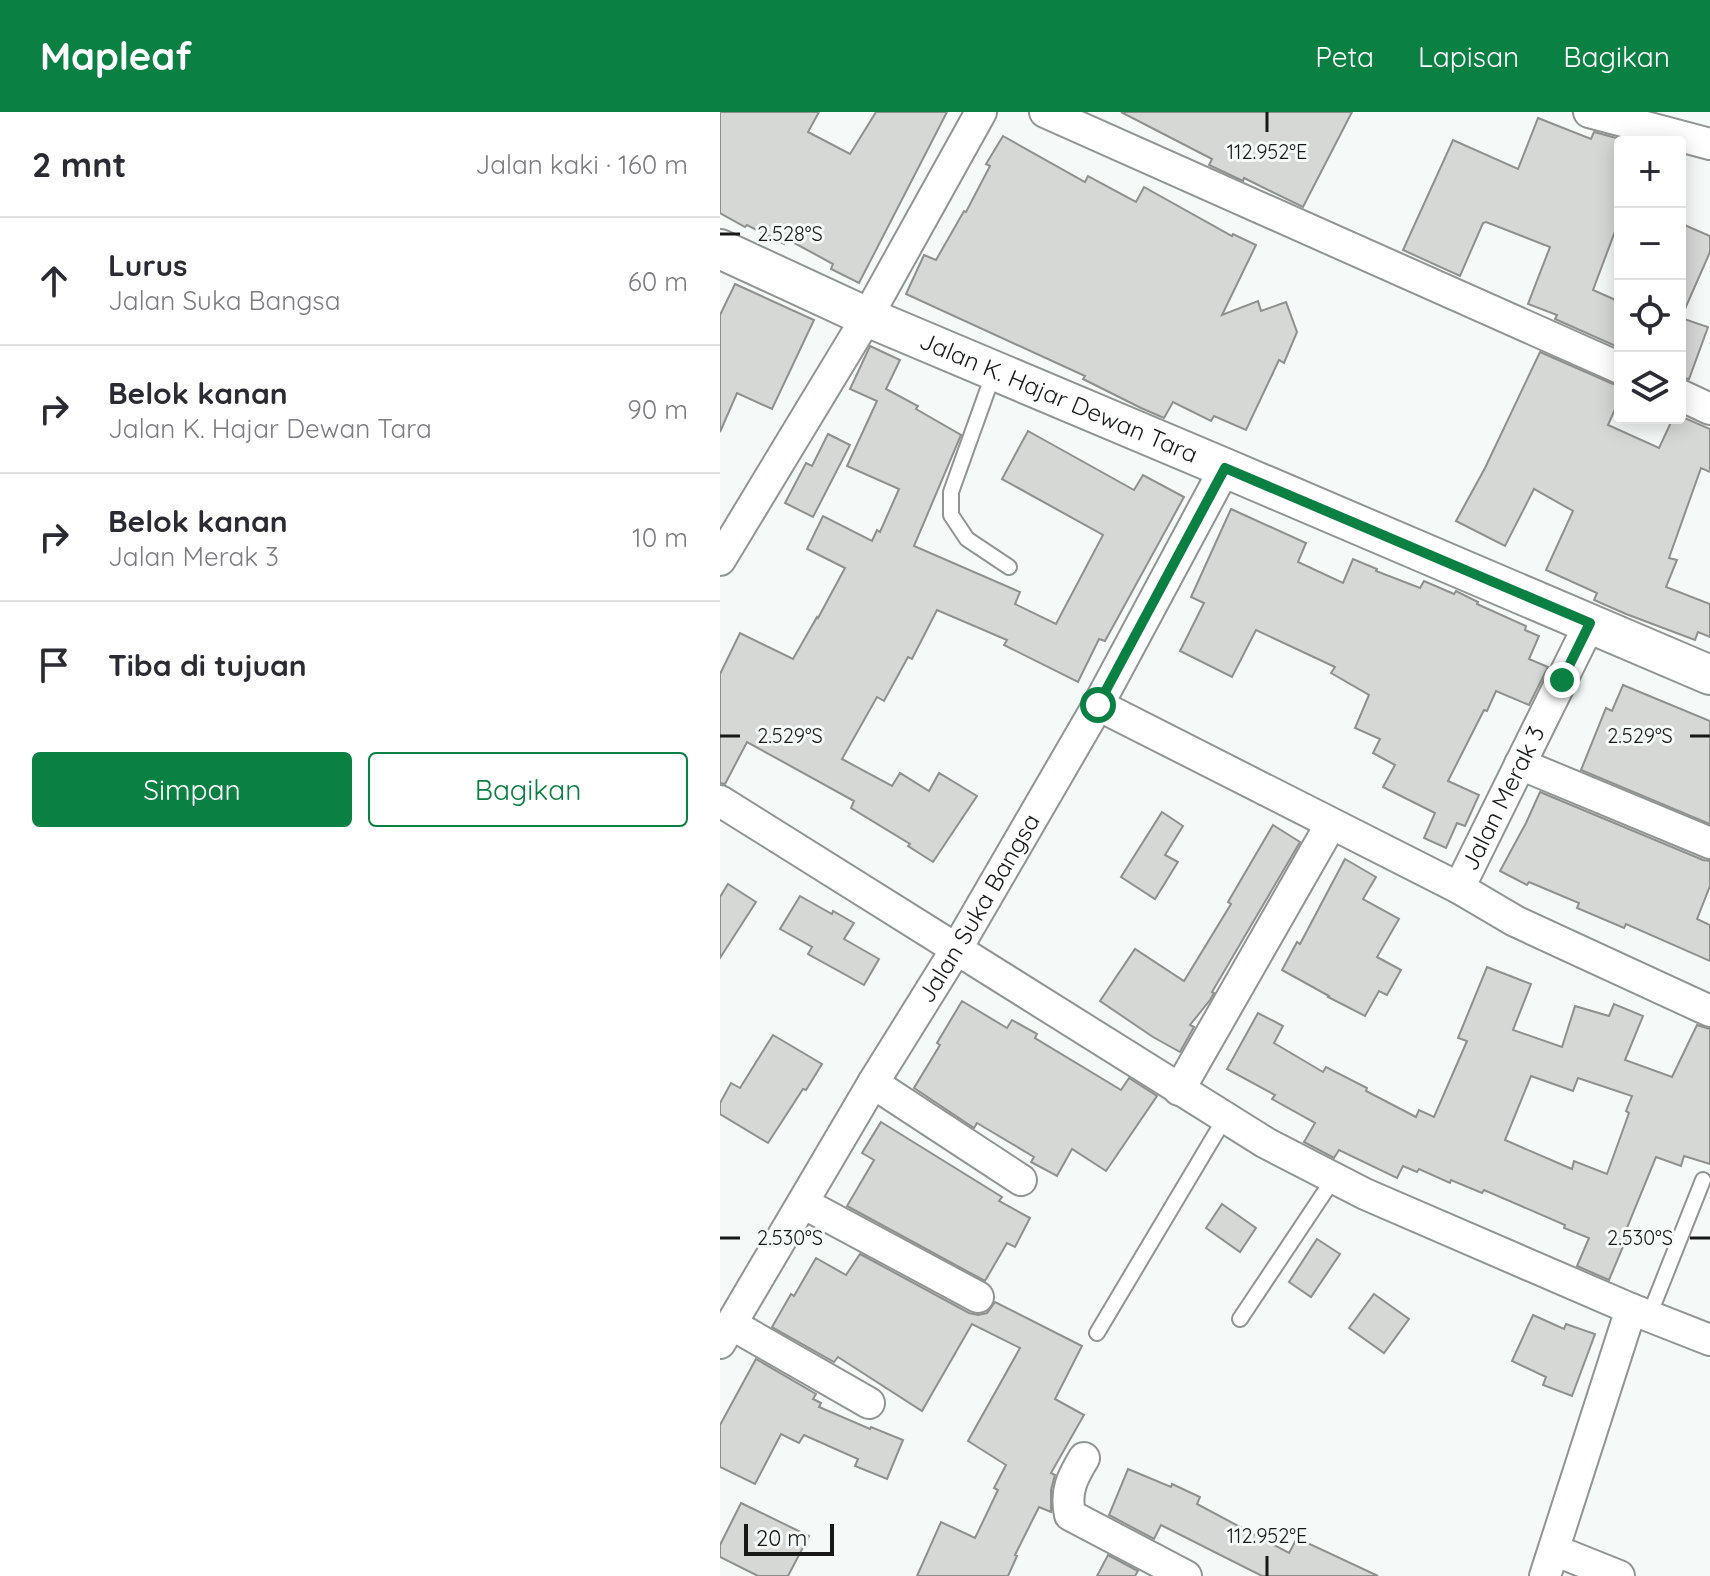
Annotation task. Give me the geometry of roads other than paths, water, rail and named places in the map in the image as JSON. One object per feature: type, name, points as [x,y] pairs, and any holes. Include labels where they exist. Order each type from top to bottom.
[{"type":"street","points":[[720,560],[728,529],[867,317],[981,112]]},
{"type":"street","points":[[1045,112],[1614,365]]},
{"type":"street","points":[[1589,112],[1710,144]]},
{"type":"street","name":"Jalan K. Hajar Dewan Tara","points":[[720,249],[867,317],[1710,675]]},
{"type":"street","points":[[1686,398],[1710,409]]},
{"type":"street","name":"Jalan Suka Bangsa","points":[[726,1334],[1098,705],[1225,468]]},
{"type":"street","name":"Jalan Merak 3","points":[[1459,888],[1590,623]]},
{"type":"street","points":[[1098,705],[1459,888],[1515,921],[1710,1011]]},
{"type":"street","points":[[1520,764],[1710,843]]},
{"type":"street","points":[[720,801],[1266,1143],[1379,1200],[1710,1340]]},
{"type":"street","points":[[1179,1090],[1331,824]]},
{"type":"street","points":[[873,1083],[1021,1180]]},
{"type":"street","points":[[803,1203],[978,1297]]},
{"type":"street","points":[[1619,1576],[1549,1563],[1640,1312]]},
{"type":"street","points":[[726,1334],[869,1403]]},
{"type":"street","points":[[1084,1458],[1072,1478],[1067,1502],[1070,1515],[1186,1576]]},
{"type":"lane","points":[[994,371],[951,492],[951,515],[967,539],[1009,567]]},
{"type":"lane","points":[[1097,1333],[1225,1118]]},
{"type":"lane","points":[[1240,1319],[1334,1178]]},
{"type":"lane","points":[[1640,1312],[1703,1180]]}]
